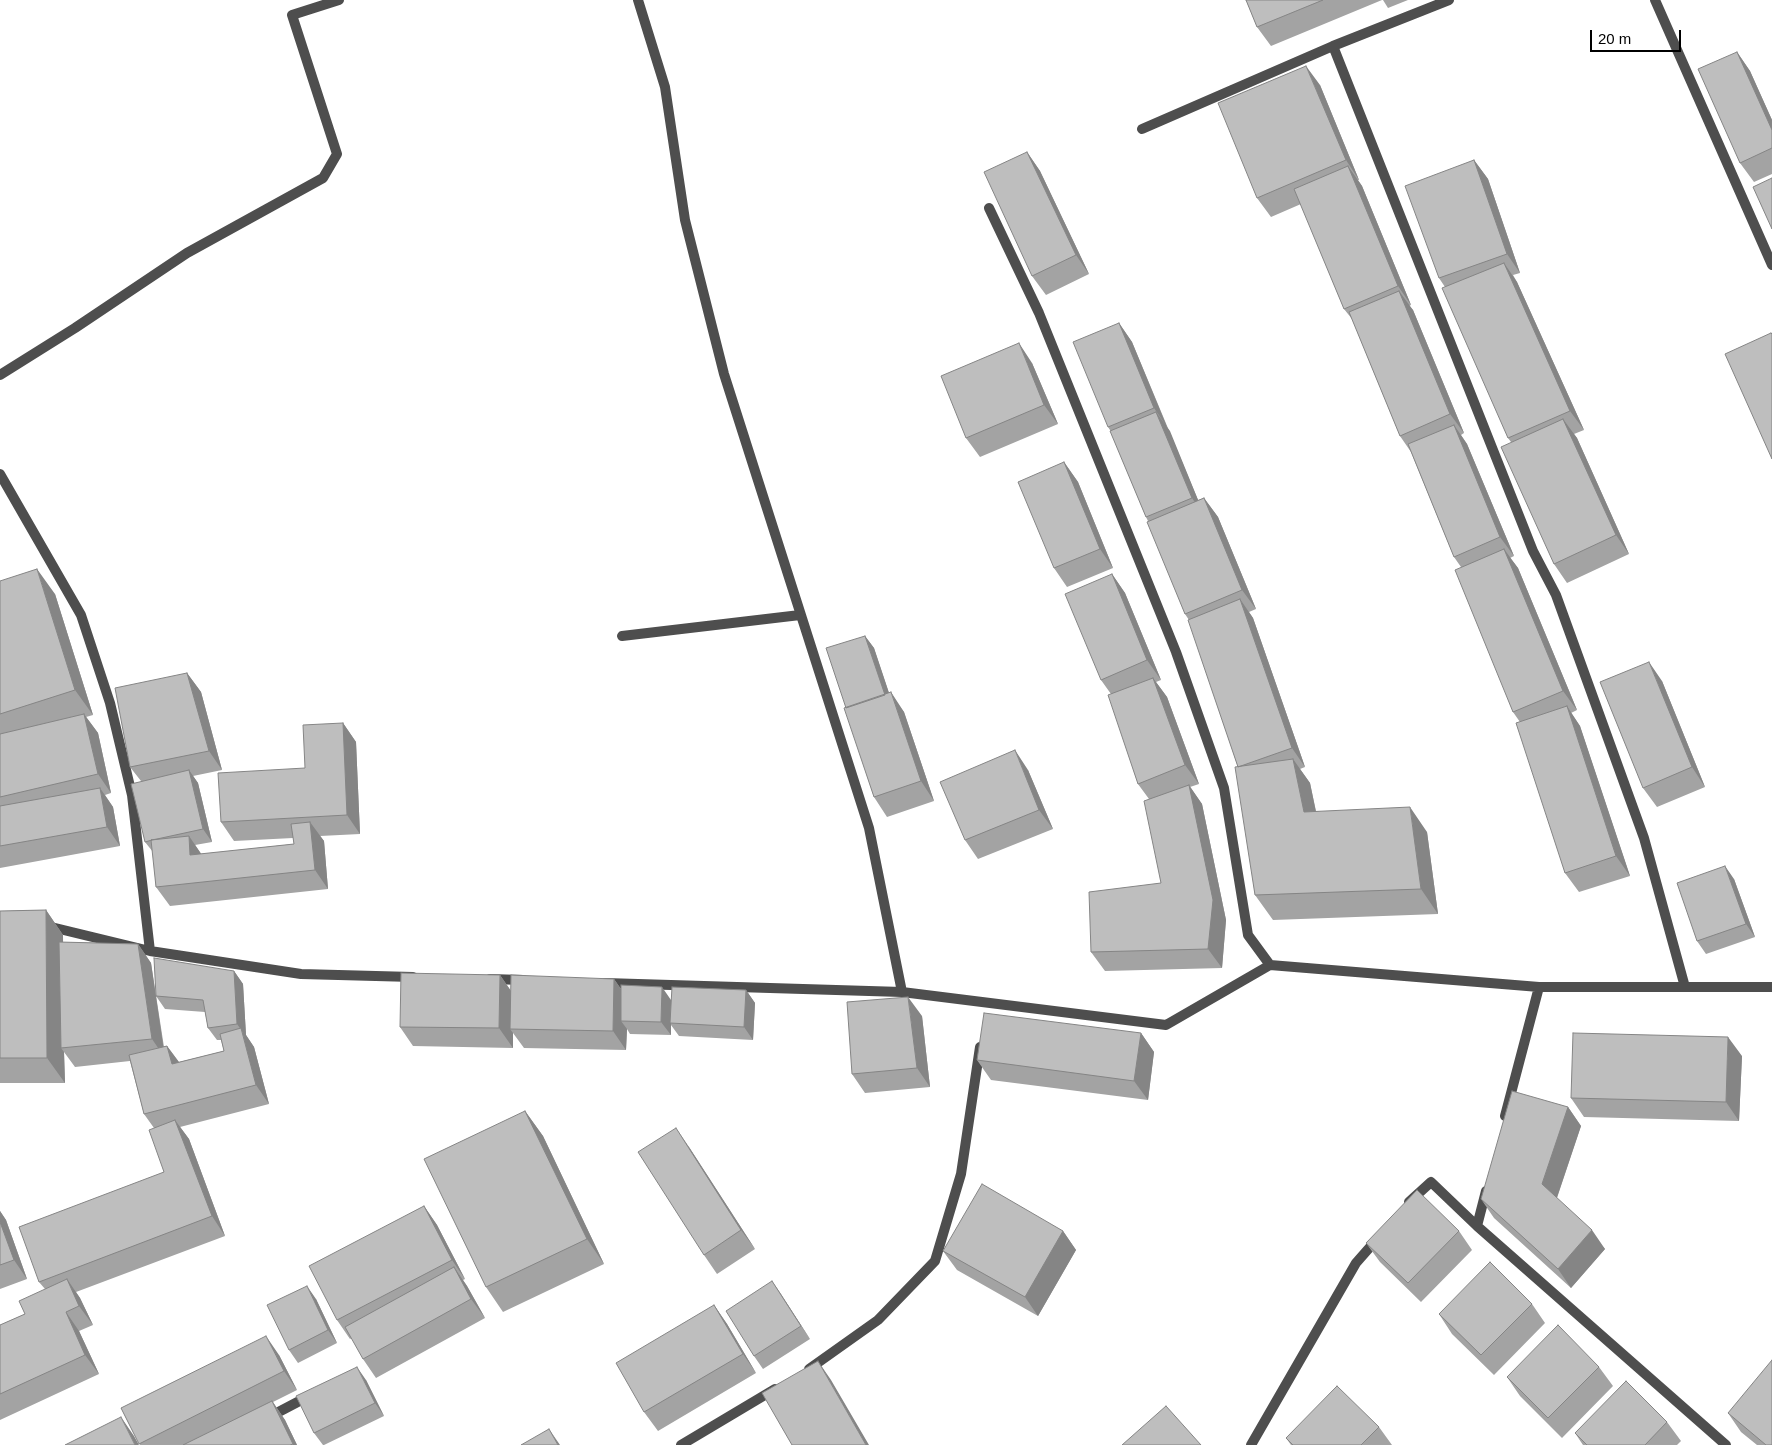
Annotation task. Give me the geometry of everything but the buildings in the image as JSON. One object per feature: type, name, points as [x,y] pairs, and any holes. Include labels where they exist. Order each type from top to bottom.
[{"type":"street","points":[[0,375],[75,328],[187,253],[322,178],[337,154],[292,15],[339,0]]},
{"type":"street","points":[[638,0],[666,87],[685,220],[724,374],[869,828],[902,992]]},
{"type":"street","points":[[1142,129],[1333,46],[1449,0]]},
{"type":"street","points":[[1655,0],[1772,266]]},
{"type":"street","points":[[1333,46],[1529,542],[1556,595],[1644,838],[1685,987]]},
{"type":"street","points":[[989,208],[1039,313],[1176,652],[1224,788],[1248,935],[1270,965]]},
{"type":"street","points":[[0,474],[81,615],[110,704],[132,795],[150,951]]},
{"type":"street","points":[[622,636],[800,615]]},
{"type":"street","points":[[38,923],[150,951],[301,974],[419,977]]},
{"type":"street","points":[[596,983],[902,992],[985,1008],[1166,1025],[1270,965],[1539,987],[1772,987]]},
{"type":"street","points":[[478,979],[537,981]]},
{"type":"street","points":[[1502,1130],[1539,987]]},
{"type":"street","points":[[801,1373],[878,1320],[935,1261],[961,1174],[980,1041]]},
{"type":"street","points":[[1477,1226],[1489,1178]]},
{"type":"street","points":[[1404,1207],[1431,1182],[1477,1226],[1726,1445]]},
{"type":"street","points":[[1251,1445],[1356,1263],[1386,1228]]},
{"type":"street","points":[[681,1445],[784,1384]]},
{"type":"street","points":[[256,1423],[318,1392]]}]
